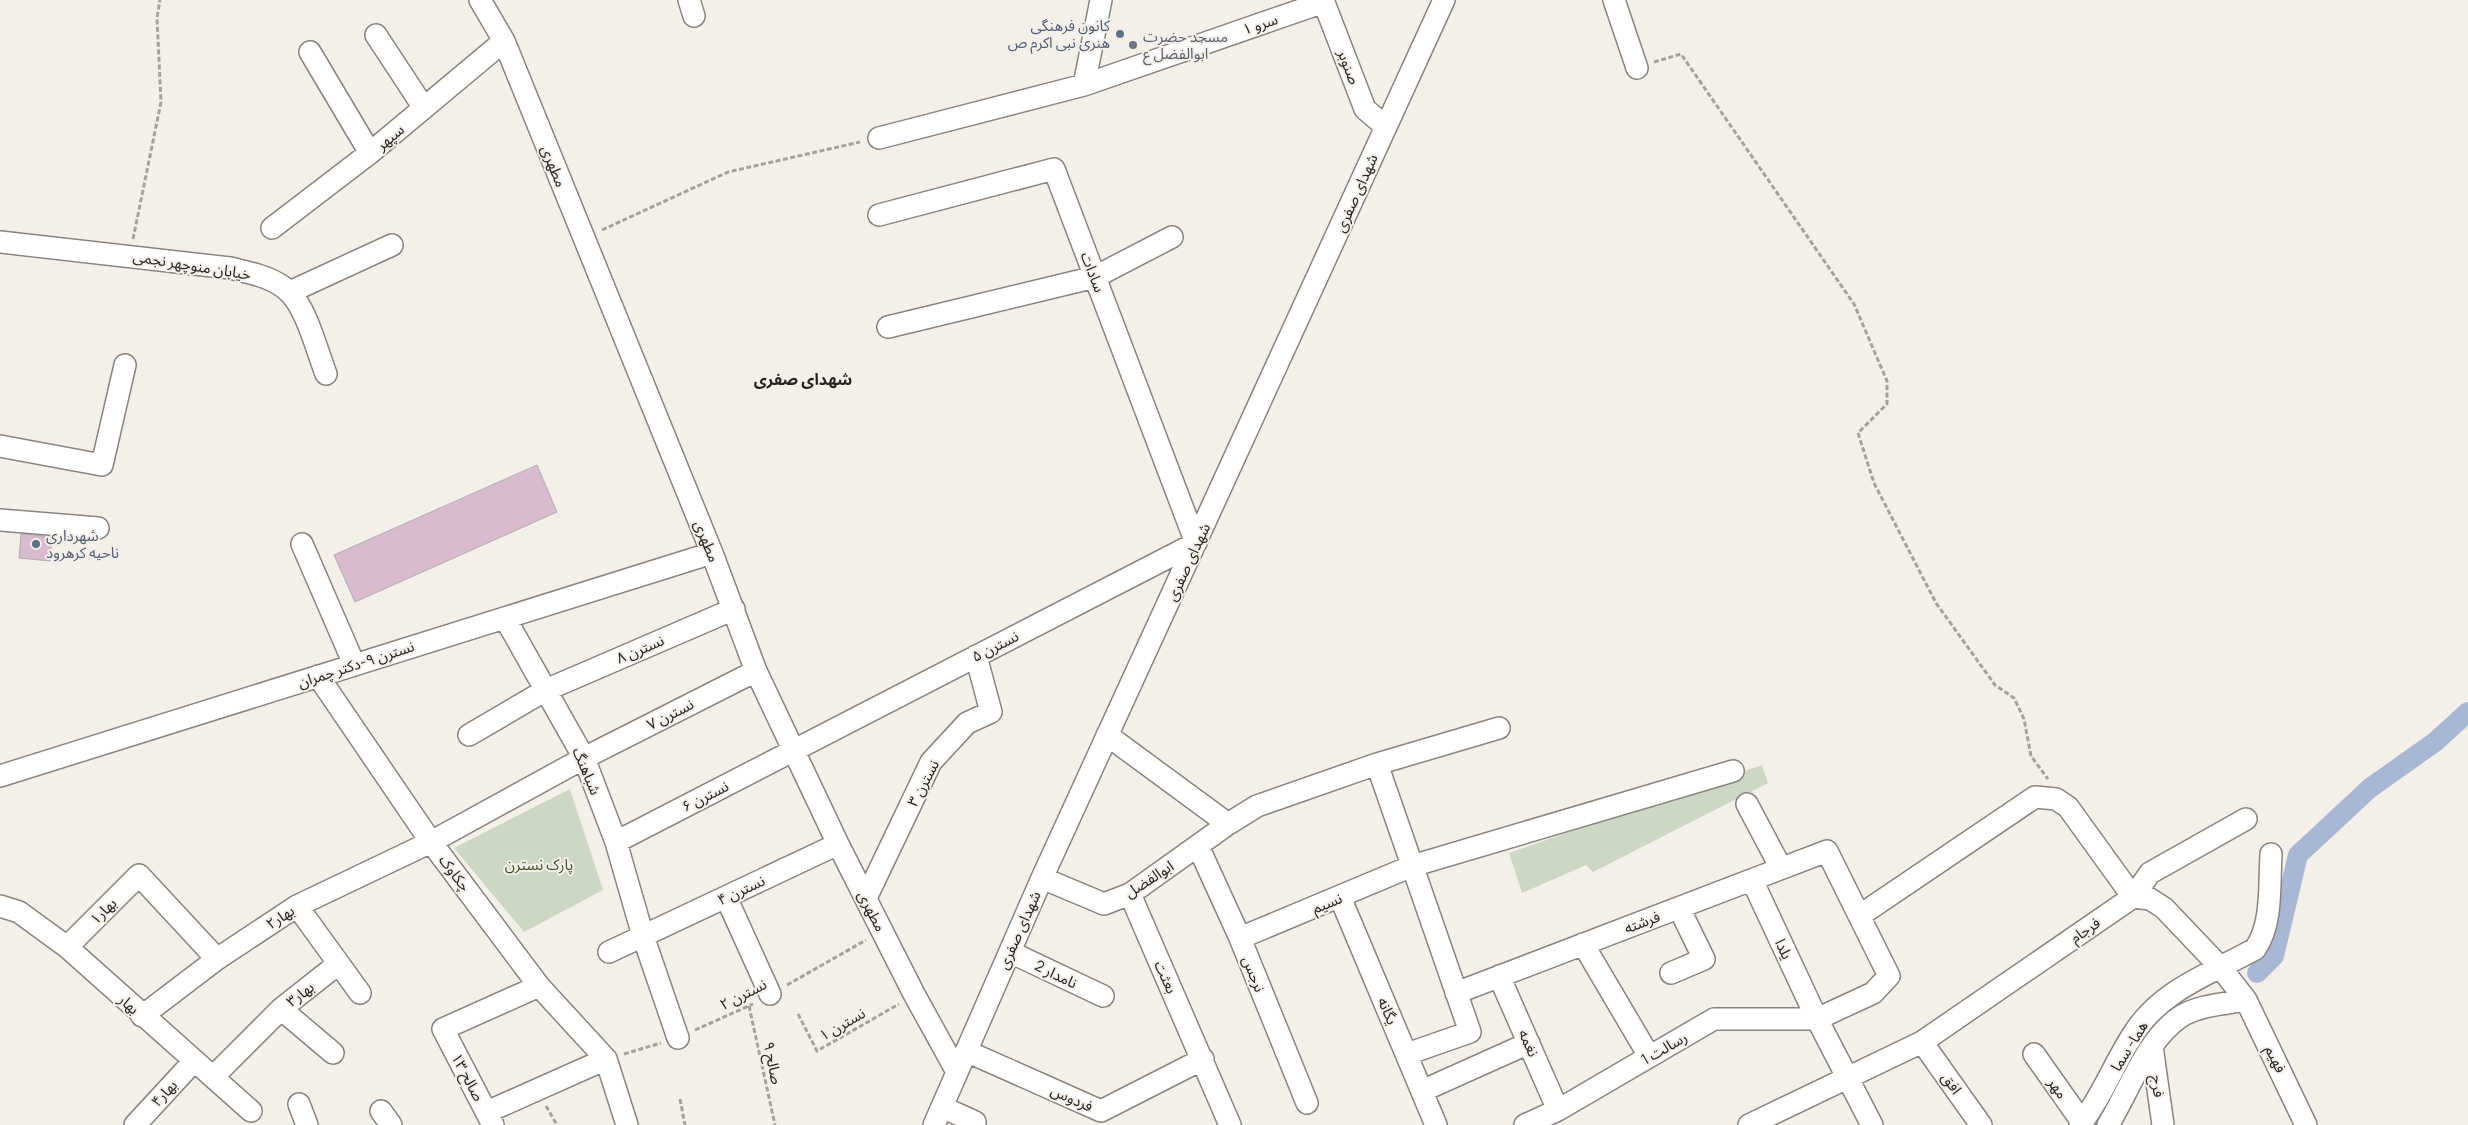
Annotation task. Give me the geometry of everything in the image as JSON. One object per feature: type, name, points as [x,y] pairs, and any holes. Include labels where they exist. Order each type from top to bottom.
[{"type":"street","points":[[1084,85],[1101,0]]},
{"type":"street","name":"شهدای صفری","points":[[938,1116],[1042,878],[1444,0]]},
{"type":"street","points":[[1614,0],[1637,68]]},
{"type":"street","name":"مطهری","points":[[484,1],[504,41],[712,553],[756,671],[838,844],[914,994],[957,1072]]},
{"type":"street","name":"سرو ۱","points":[[879,138],[1084,85],[1323,1]]},
{"type":"street","name":"صنوبر","points":[[1323,1],[1365,109],[1386,127]]},
{"type":"street","points":[[376,35],[424,108]]},
{"type":"street","name":"سپهر","points":[[272,228],[370,153],[504,41]]},
{"type":"street","points":[[310,52],[370,153]]},
{"type":"street","name":"سادات","points":[[879,215],[1054,170],[1196,543]]},
{"type":"street","points":[[888,327],[1095,277],[1172,237]]},
{"type":"street","name":"خیابان منوچهر نجمی","points":[[0,242],[230,268],[265,277],[290,292],[302,310],[326,374]]},
{"type":"street","points":[[290,292],[392,245]]},
{"type":"street","points":[[0,446],[102,465],[125,364]]},
{"type":"street","points":[[0,520],[98,528]]},
{"type":"street","name":"نسترن ۵","points":[[794,750],[1196,543]]},
{"type":"street","points":[[302,544],[354,664]]},
{"type":"street","name":"نسترن ۹-دکتر چمران","points":[[0,776],[712,553]]},
{"type":"street","name":"نسترن ۸","points":[[469,735],[546,690],[734,609]]},
{"type":"street","name":"شباهنگ","points":[[505,618],[584,758],[616,842],[644,936],[678,1038]]},
{"type":"street","name":"نسترن ۳","points":[[866,898],[931,762],[967,723],[991,712],[976,656]]},
{"type":"street","name":"نسترن ۷","points":[[431,842],[584,758],[756,671]]},
{"type":"street","name":"چکاوک","points":[[318,676],[431,842],[539,986],[606,1059]]},
{"type":"street","name":"ابوالفضل","points":[[1042,878],[1104,904],[1130,894],[1228,824],[1257,806],[1377,764],[1499,728]]},
{"type":"street","points":[[1107,735],[1228,824]]},
{"type":"street","name":"نسترن ۶","points":[[616,842],[794,750]]},
{"type":"street","points":[[1377,764],[1470,1032],[1407,1054]]},
{"type":"street","name":"نسیم","points":[[1240,938],[1412,866],[1733,771]]},
{"type":"street","points":[[1817,1019],[1873,993],[1889,976],[1859,916],[2035,797],[2056,799],[2068,807],[2133,897],[2150,899],[2164,908],[2224,972]]},
{"type":"street","points":[[1747,804],[1782,868]]},
{"type":"street","name":"فرجام","points":[[1848,1077],[1922,1042],[2133,897],[2150,873],[2246,819]]},
{"type":"street","name":"بهار۲","points":[[142,1016],[217,959],[297,906],[431,842]]},
{"type":"street","name":"نسترن ۴","points":[[609,952],[838,844]]},
{"type":"street","name":"نرجس","points":[[1198,846],[1240,938],[1307,1103]]},
{"type":"street","name":"فرشته","points":[[1456,992],[1827,851],[1859,916]]},
{"type":"street","name":"هما- سما","points":[[2081,1123],[2103,1091],[2135,1031],[2153,1009],[2170,994],[2224,972],[2255,949],[2263,938],[2267,913],[2271,854]]},
{"type":"street","name":"بهار۱","points":[[67,947],[139,875],[217,959]]},
{"type":"street","name":"یلدا","points":[[1752,880],[1817,1019],[1872,1125]]},
{"type":"street","name":"بعثت","points":[[1130,894],[1230,1125]]},
{"type":"street","points":[[726,897],[770,994]]},
{"type":"street","name":"یگانه","points":[[1340,897],[1436,1125]]},
{"type":"street","name":"بهار","points":[[0,906],[19,912],[67,947],[142,1016],[251,1111]]},
{"type":"street","points":[[297,906],[360,993]]},
{"type":"street","points":[[1671,973],[1704,959],[1678,908]]},
{"type":"street","points":[[1583,944],[1650,1056]]},
{"type":"street","name":"نامدار 2","points":[[1010,952],[1103,996]]},
{"type":"street","name":"بهار۳","points":[[213,1077],[281,1009],[338,964]]},
{"type":"street","name":"فهیم","points":[[2224,972],[2244,997],[2306,1125]]},
{"type":"street","name":"نغمه","points":[[1499,976],[1558,1110]]},
{"type":"street","name":"صالح ۱۳","points":[[490,1118],[443,1029],[539,986]]},
{"type":"street","points":[[2108,1125],[2152,1046],[2166,1028],[2181,1016],[2244,997]]},
{"type":"street","points":[[281,1009],[333,1053]]},
{"type":"street","name":"رسالت 1","points":[[1525,1125],[1558,1110],[1714,1020],[1817,1019]]},
{"type":"street","name":"افق","points":[[1922,1042],[1982,1125]]},
{"type":"street","points":[[1422,1091],[1529,1043]]},
{"type":"street","name":"فرج","points":[[2152,1046],[2163,1125]]},
{"type":"street","name":"فردوس","points":[[966,1051],[1102,1111],[1203,1059]]},
{"type":"street","name":"مهر","points":[[2034,1054],[2081,1123]]},
{"type":"street","points":[[490,1118],[606,1059],[628,1125]]},
{"type":"street","name":"بهار۴","points":[[135,1125],[194,1061]]},
{"type":"street","points":[[1749,1125],[1848,1077]]},
{"type":"street","points":[[300,1104],[307,1125]]},
{"type":"street","points":[[938,1116],[975,1122],[975,1125]]},
{"type":"path","points":[[130,256],[161,102],[157,18],[160,0]]},
{"type":"path","points":[[1637,68],[1681,54],[1854,304],[1888,380],[1886,404],[1858,433],[1874,484],[1936,603],[1995,685],[2014,698],[2024,719],[2032,756],[2051,782]]},
{"type":"path","points":[[584,239],[728,172],[879,138]]},
{"type":"path","name":"نسترن ۲","points":[[606,1059],[678,1038],[749,1006],[882,931]]},
{"type":"path","name":"نسترن ۱","points":[[798,1014],[817,1051],[914,994]]},
{"type":"path","name":"صالح ۹","points":[[749,1006],[776,1125]]},
{"type":"path","points":[[680,1099],[685,1125]]},
{"type":"green space","points":[[1762,765],[1768,783],[1593,872],[1586,865],[1522,893],[1509,853]]},
{"type":"green space","name":"پارک نسترن","points":[[570,789],[603,890],[524,932],[454,848]]},
{"type":"building","points":[[537,465],[557,512],[355,602],[334,555]]},
{"type":"building","name":"شهرداری ناحیه کرهرود","points":[[21,534],[52,537],[50,561],[19,558]]},
{"type":"waterway","points":[[2257,973],[2274,956],[2298,855],[2370,788],[2435,742],[2468,712]]},
{"type":"waterway","points":[[2096,1125],[2112,1099]]},
{"type":"place","name":"کانون فرهنگی هنری نبی اکرم ص","points":[[1120,34]]},
{"type":"place","name":"مسجد حضرت ابوالفضل ع","points":[[1133,45]]},
{"type":"place","name":"شهرداری ناحیه کرهرود","points":[[36,544]]},
{"type":"district","name":"شهدای صفری","points":[[803,379]]}]
